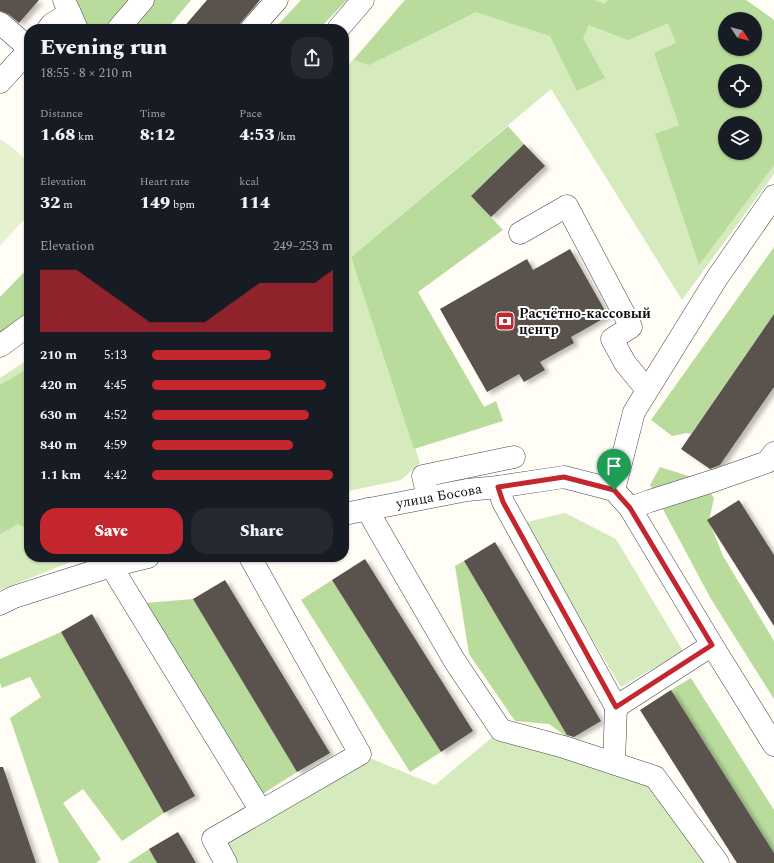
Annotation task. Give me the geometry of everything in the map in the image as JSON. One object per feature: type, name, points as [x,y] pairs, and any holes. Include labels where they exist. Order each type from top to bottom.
[{"type":"street","points":[[122,24],[142,0]]},
{"type":"street","points":[[255,24],[277,0]]},
{"type":"street","points":[[342,24],[363,0]]},
{"type":"street","points":[[52,24],[70,14]]},
{"type":"street","points":[[0,23],[24,45]]},
{"type":"street","points":[[0,82],[24,55]]},
{"type":"street","points":[[774,196],[717,278],[634,412],[614,490],[630,508],[774,745]]},
{"type":"street","points":[[520,233],[567,206],[631,327],[612,339],[625,363],[647,390]]},
{"type":"street","points":[[0,346],[24,329]]},
{"type":"street","points":[[426,489],[423,476],[514,457]]},
{"type":"street","points":[[630,508],[772,463]]},
{"type":"street","name":"улица Босова","points":[[349,513],[467,490],[564,477],[614,490]]},
{"type":"street","points":[[498,487],[503,502],[616,707],[614,763]]},
{"type":"street","points":[[368,509],[454,660],[501,730],[564,747],[655,777],[718,863]]},
{"type":"street","points":[[0,604],[14,597],[127,562]]},
{"type":"street","points":[[226,863],[213,839],[360,754],[253,562]]},
{"type":"street","points":[[110,566],[261,811]]},
{"type":"street","points":[[616,707],[712,645]]},
{"type":"green space","points":[[59,0],[191,0],[171,24],[56,24],[56,6]]},
{"type":"green space","points":[[301,0],[347,0],[324,24],[279,24]]},
{"type":"green space","points":[[405,0],[746,0],[774,20],[774,174],[682,300],[551,89],[351,257],[420,463],[401,480],[349,491],[349,64]]},
{"type":"green space","points":[[405,0],[594,0],[605,4],[608,0],[746,0],[774,20],[774,165],[699,265],[655,134],[679,125],[654,53],[676,43],[668,23],[628,40],[589,25],[583,38],[605,78],[577,91],[550,36],[476,12],[369,65],[354,60]]},
{"type":"green space","points":[[508,126],[524,144],[471,196],[503,230],[418,292],[484,407],[496,401],[503,421],[414,449],[351,257]]},
{"type":"green space","points":[[0,139],[24,158],[24,220],[0,246]]},
{"type":"green space","points":[[774,247],[774,314],[691,434],[687,433],[672,436],[651,420]]},
{"type":"green space","points":[[24,272],[24,320],[0,342],[0,297]]},
{"type":"green space","points":[[24,362],[24,562],[70,562],[0,590],[0,378]]},
{"type":"green space","points":[[24,371],[24,527],[18,524],[0,534],[0,385]]},
{"type":"green space","points":[[660,467],[701,480],[714,498],[709,521],[723,556],[774,641],[774,699],[711,599],[650,485]]},
{"type":"green space","points":[[565,513],[616,539],[683,651],[621,687],[523,523]]},
{"type":"green space","points":[[464,561],[570,739],[549,724],[515,721],[469,654],[455,566]]},
{"type":"green space","points":[[332,580],[441,752],[410,772],[301,600]]},
{"type":"green space","points":[[193,599],[297,772],[261,795],[145,603]]},
{"type":"green space","points":[[61,632],[164,813],[122,841],[83,789],[63,803],[101,859],[96,863],[59,863],[10,718],[41,697],[30,677],[2,688],[0,683],[0,659]]},
{"type":"green space","points":[[691,678],[774,810],[774,853],[671,690]]},
{"type":"green space","points":[[501,730],[655,777],[718,863],[226,863],[213,839],[360,754],[435,785]]},
{"type":"green space","points":[[149,849],[157,863],[128,863]]},
{"type":"building","points":[[0,0],[39,0],[19,23],[8,14],[0,11]]},
{"type":"building","points":[[207,0],[260,0],[240,24],[186,24]]},
{"type":"building","points":[[524,144],[545,166],[491,217],[471,196]]},
{"type":"building","name":"Расчётно-кассовый центр","points":[[570,249],[608,316],[571,337],[574,343],[540,362],[545,370],[524,382],[519,374],[487,392],[440,309],[527,259],[533,270]]},
{"type":"building","points":[[774,314],[774,387],[720,465],[710,469],[681,449]]},
{"type":"building","points":[[739,500],[774,555],[774,626],[707,520]]},
{"type":"building","points":[[495,542],[601,721],[574,737],[567,735],[464,561]]},
{"type":"building","points":[[365,559],[473,731],[441,752],[332,580]]},
{"type":"building","points":[[225,580],[330,753],[297,772],[193,599]]},
{"type":"building","points":[[92,614],[195,796],[164,813],[61,632]]},
{"type":"building","points":[[671,690],[774,853],[774,863],[737,863],[640,710]]},
{"type":"building","points":[[0,767],[3,767],[36,863],[0,863]]},
{"type":"building","points":[[178,832],[196,863],[157,863],[149,849]]},
{"type":"place","name":"Расчётно-кассовый центр","points":[[505,321]]},
{"type":"route","points":[[564,477],[614,490],[630,508],[712,645],[616,707],[503,502],[498,487],[564,477]]}]
